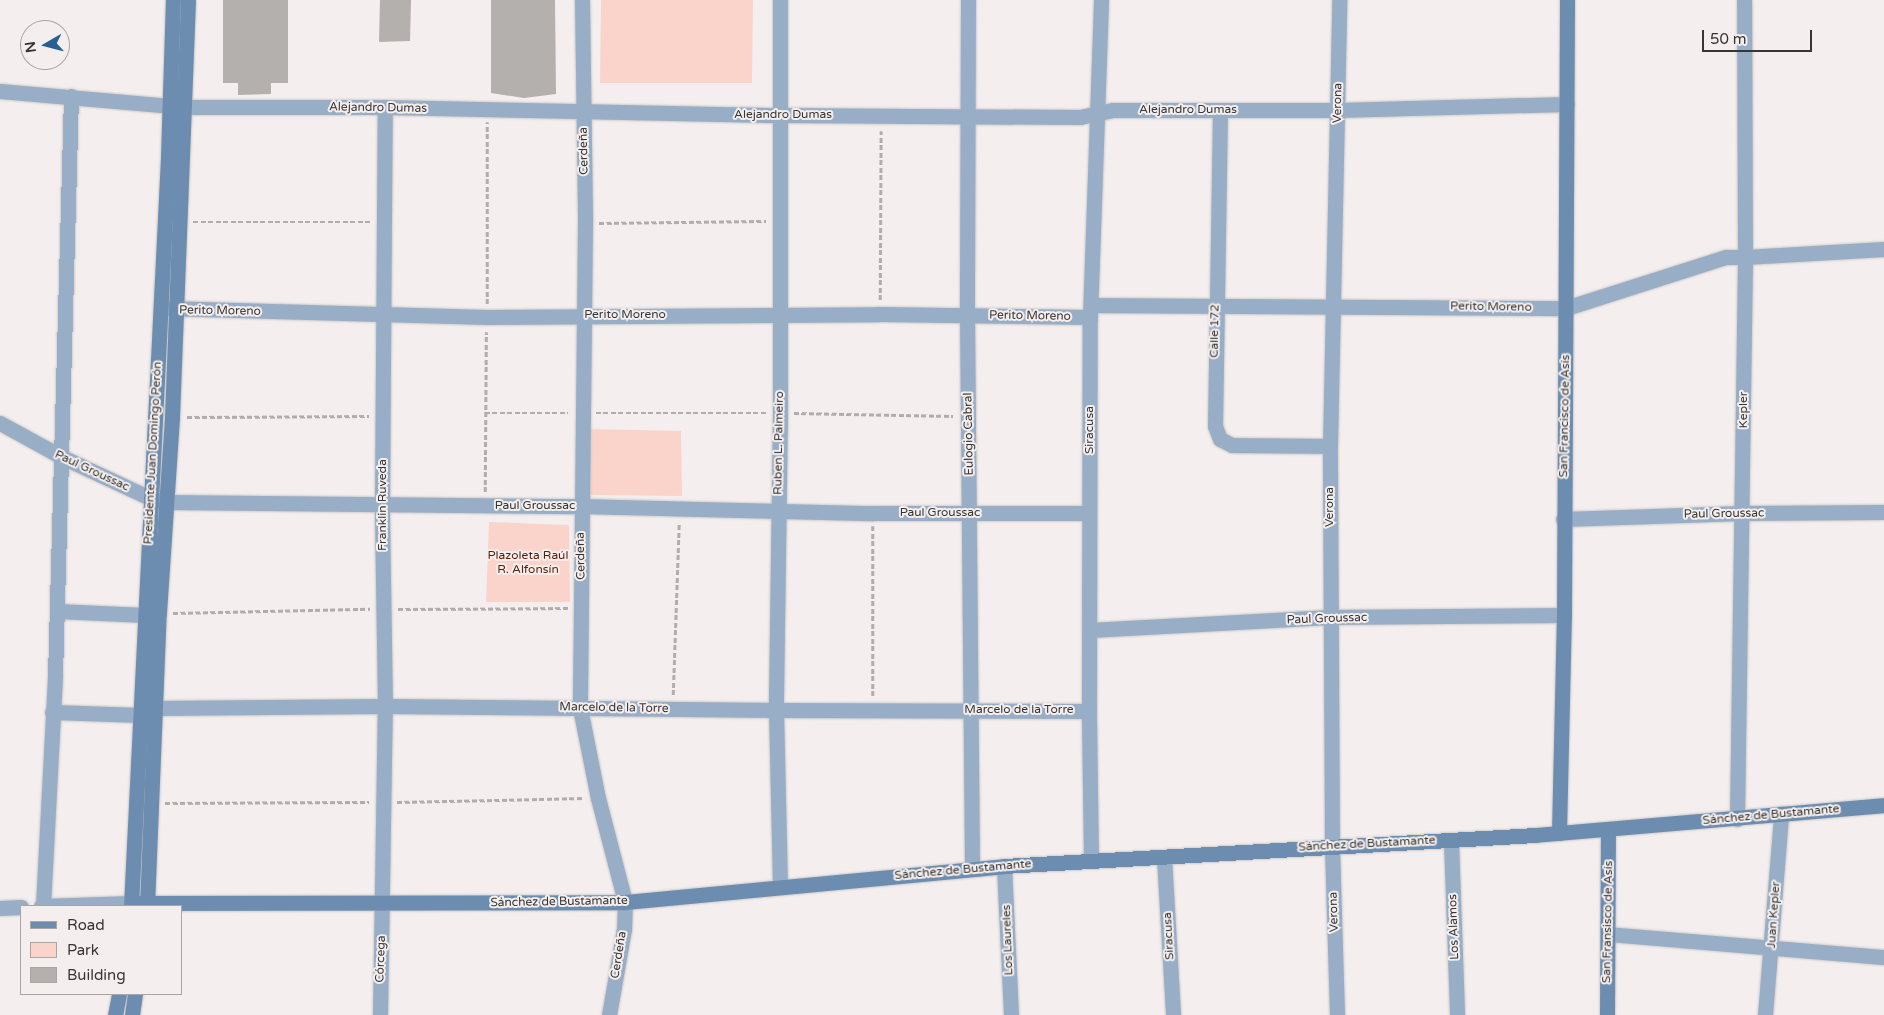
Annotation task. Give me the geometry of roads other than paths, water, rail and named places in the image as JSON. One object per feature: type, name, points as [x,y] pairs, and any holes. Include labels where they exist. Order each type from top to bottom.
[{"type":"street","name":"Presidente Juan Domingo Perón","points":[[147,904],[180,222],[173,0]]},
{"type":"street","name":"Presidente Juan Domingo Perón","points":[[132,905],[150,498],[161,308],[177,106],[188,0]]},
{"type":"street","name":"Cerdeña","points":[[582,0],[585,223],[580,506],[580,708],[598,798],[625,902],[624,929],[609,1015]]},
{"type":"street","name":"Ruben L. Palmeiro","points":[[780,0],[780,413],[776,710],[780,887]]},
{"type":"street","name":"Eulogio Cabral","points":[[968,0],[967,315],[972,869]]},
{"type":"street","name":"Siracusa","points":[[1091,860],[1089,710],[1090,311],[1101,0]]},
{"type":"street","name":"Verona","points":[[1337,1015],[1332,845],[1330,446],[1339,0]]},
{"type":"street","name":"San Francisco de Asís","points":[[1559,833],[1564,615],[1567,0]]},
{"type":"street","name":"Kepler","points":[[1737,819],[1743,513],[1745,258],[1744,0]]},
{"type":"street","name":"Alejandro Dumas","points":[[0,92],[71,96],[177,106],[385,107],[584,113],[780,115],[1080,117],[1113,110],[1338,110],[1567,104]]},
{"type":"street","points":[[42,905],[57,611],[71,96]]},
{"type":"street","name":"Franklin Ruveda","points":[[383,903],[385,706],[382,505],[385,107]]},
{"type":"street","name":"Calle 172","points":[[1220,110],[1214,426],[1220,439],[1232,445],[1330,446]]},
{"type":"street","name":"Perito Moreno","points":[[161,308],[176,310],[384,315],[780,316],[967,315],[1216,305],[1566,308],[1726,257],[1745,258],[1884,249]]},
{"type":"street","name":"Paul Groussac","points":[[0,423],[62,457],[150,498],[166,502],[580,506],[873,513],[1089,513]]},
{"type":"street","name":"Paul Groussac","points":[[1563,519],[1743,513],[1884,512]]},
{"type":"street","points":[[57,611],[145,616]]},
{"type":"street","name":"Paul Groussac","points":[[1090,630],[1330,618],[1564,615]]},
{"type":"street","name":"Marcelo de la Torre","points":[[141,715],[155,708],[385,706],[776,710],[1089,710]]},
{"type":"street","points":[[52,712],[141,715]]},
{"type":"street","name":"Sánchez de Bustamante","points":[[132,905],[625,902],[1004,866],[1559,833],[1884,805]]},
{"type":"street","name":"Juan Kepler","points":[[1765,1015],[1781,814]]},
{"type":"street","name":"San Fransisco de Asís","points":[[1607,1015],[1608,829]]},
{"type":"street","name":"Los Alamos","points":[[1451,840],[1457,1015]]},
{"type":"street","name":"Siracusa","points":[[1164,856],[1173,1015]]},
{"type":"street","name":"Los Laureles","points":[[1004,866],[1011,1015]]},
{"type":"street","name":"Córcega","points":[[380,1015],[383,903]]},
{"type":"street","points":[[0,908],[20,907]]},
{"type":"street","points":[[1608,934],[1884,957]]},
{"type":"street","points":[[116,1015],[118,995]]},
{"type":"street","points":[[132,1015],[135,995]]},
{"type":"park label","name":"Plazoleta Raúl R. Alfonsín","points":[[528,563]]}]
